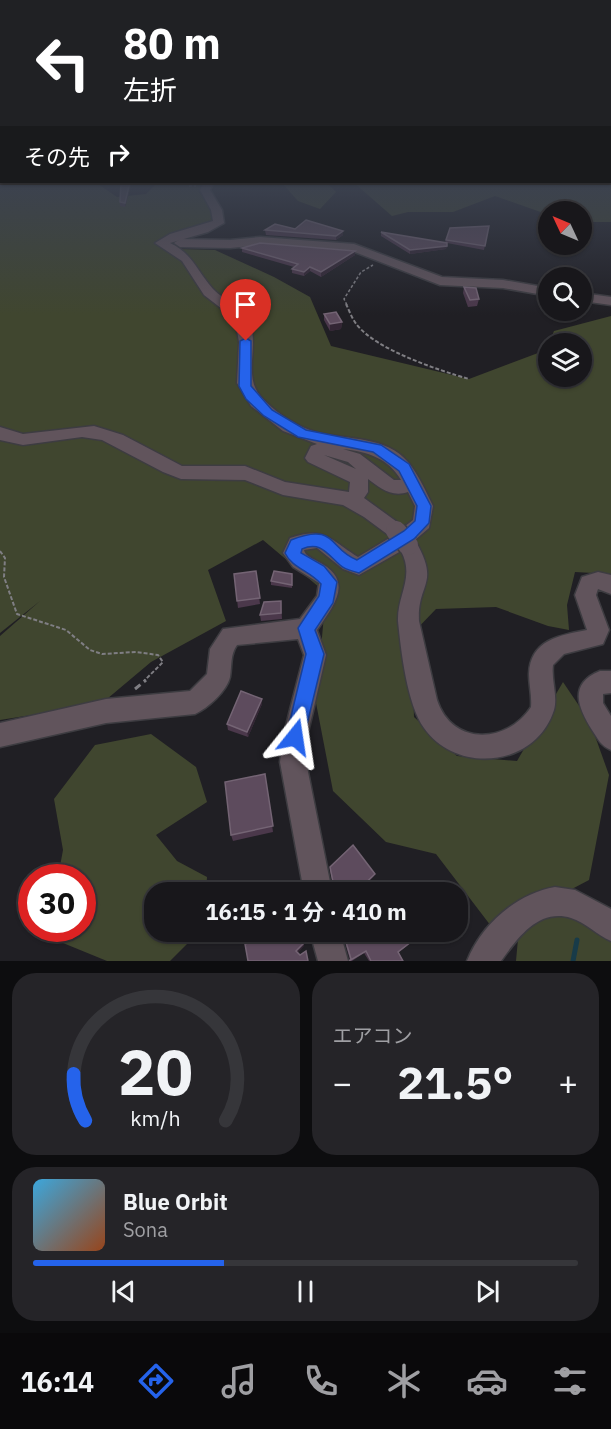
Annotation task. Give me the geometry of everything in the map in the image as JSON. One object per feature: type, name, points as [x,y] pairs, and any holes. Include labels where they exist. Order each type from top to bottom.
[{"type":"street","points":[[162,241],[201,233],[215,226]]},
{"type":"street","points":[[162,241],[201,244],[260,241],[306,242],[354,248],[440,281],[503,284],[538,290]]},
{"type":"street","points":[[0,735],[49,722],[106,711],[195,702],[218,679],[221,649],[231,636],[306,628],[327,598],[329,582],[319,571],[295,558],[293,553],[297,544],[309,539],[327,542],[348,563],[359,567],[372,561],[422,523],[424,506],[404,468],[377,448],[303,434],[268,413],[250,396],[245,386],[245,328],[240,316],[232,307],[214,297],[199,281],[184,257],[160,243],[162,241]]},
{"type":"street","points":[[592,298],[611,301]]},
{"type":"street","points":[[0,433],[7,437],[28,440],[82,431],[110,435],[170,468],[183,472],[200,475],[243,472],[284,488],[353,501],[372,511],[402,538],[418,562],[420,576],[407,612],[430,717],[446,735],[479,748],[499,748],[519,739],[534,723],[544,705],[540,686],[541,667],[549,652],[563,643],[595,637],[598,630],[585,598],[585,589],[589,583],[597,580],[606,581],[611,585]]},
{"type":"street","points":[[353,501],[359,492],[359,479],[350,473],[320,463],[314,458],[317,450],[324,449],[354,458],[388,485],[399,488],[411,483]]},
{"type":"street","points":[[306,628],[315,654],[295,737],[293,762],[316,882]]},
{"type":"street","points":[[611,682],[600,682],[591,689],[591,706],[611,738]]},
{"type":"street","points":[[482,961],[520,914],[545,902],[571,903],[611,926]]},
{"type":"street","points":[[328,942],[333,961]]},
{"type":"path","points":[[383,259],[361,273],[344,299],[356,324],[402,356],[469,379]]},
{"type":"path","points":[[0,551],[5,558],[4,577],[17,614],[66,630],[90,650],[102,654],[136,652],[158,655],[163,662],[161,666],[133,690]]},
{"type":"green space","points":[[0,226],[206,226],[157,241],[184,259],[178,249],[215,250],[274,277],[310,297],[331,346],[469,379],[538,353],[538,387],[592,387],[592,333],[553,333],[611,316],[611,574],[575,572],[567,605],[569,630],[548,626],[496,607],[436,609],[411,635],[414,717],[457,756],[517,761],[563,682],[590,722],[609,775],[589,880],[494,930],[468,896],[468,882],[457,882],[436,854],[386,842],[333,791],[316,703],[326,593],[263,540],[208,570],[226,621],[151,662],[101,704],[0,720],[0,636],[40,601],[0,633]]},
{"type":"green space","points":[[151,734],[196,767],[207,802],[156,835],[177,861],[207,877],[207,882],[144,882],[144,942],[189,942],[170,961],[107,961],[63,943],[96,942],[96,864],[60,864],[63,850],[54,799],[95,745]]},
{"type":"green space","points":[[541,910],[592,919],[611,936],[611,961],[516,961],[518,939]]},
{"type":"building","points":[[272,226],[295,229],[299,226],[326,226],[343,231],[336,236],[265,230]]},
{"type":"building","points":[[489,226],[485,246],[446,240],[450,228]]},
{"type":"building","points":[[381,232],[447,243],[447,246],[410,250]]},
{"type":"building","points":[[260,243],[355,251],[321,272],[310,267],[304,272],[292,269],[298,264],[242,248]]},
{"type":"building","points":[[464,287],[476,288],[479,299],[470,300]]},
{"type":"building","points":[[336,312],[342,322],[330,324],[324,314]]},
{"type":"building","points":[[256,571],[260,598],[237,601],[234,574]]},
{"type":"building","points":[[274,571],[292,574],[292,585],[271,581]]},
{"type":"building","points":[[281,601],[281,613],[260,615],[264,602]]},
{"type":"building","points":[[241,691],[262,699],[247,732],[227,724]]},
{"type":"building","points":[[265,774],[273,826],[231,835],[225,782]]},
{"type":"building","points":[[353,845],[375,874],[367,882],[333,882],[330,867]]},
{"type":"building","points":[[304,942],[296,951],[300,955],[306,951],[308,961],[248,961],[245,944]]},
{"type":"building","points":[[346,942],[411,942],[398,952],[403,961],[371,961],[366,951],[349,961],[351,959]]},
{"type":"waterway","points":[[573,961],[577,940]]},
{"type":"route","points":[[246,341],[243,372],[245,386],[250,396],[268,413],[303,434],[377,448],[404,468],[424,506],[422,523],[372,561],[359,567],[348,563],[327,542],[309,539],[297,544],[293,553],[295,558],[319,571],[329,582],[327,598],[306,628],[315,654],[295,737]]}]
